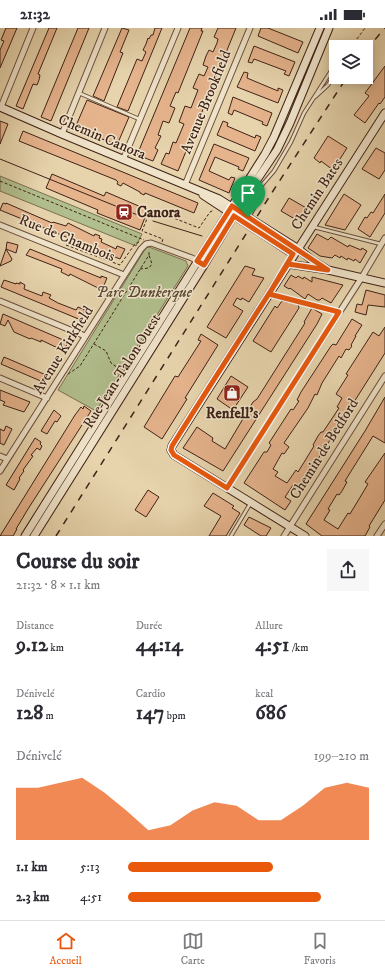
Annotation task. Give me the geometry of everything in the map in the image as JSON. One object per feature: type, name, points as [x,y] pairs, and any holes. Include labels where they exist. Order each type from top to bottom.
[{"type":"main road","name":"Rue Jean-Talon Ouest","points":[[34,536],[204,265],[274,137],[320,28]]},
{"type":"main road","name":"Rue Jean-Talon Ouest","points":[[25,536],[197,261],[280,145],[329,28]]},
{"type":"main road","name":"Chemin Canora","points":[[0,107],[123,160],[186,185],[233,211]]},
{"type":"main road","name":"Chemin Bates","points":[[227,488],[172,452],[172,446],[295,251],[385,113]]},
{"type":"main road","points":[[233,211],[248,217],[295,251]]},
{"type":"main road","points":[[233,211],[295,251],[328,270]]},
{"type":"main road","points":[[288,264],[328,270],[385,283]]},
{"type":"main road","points":[[227,488],[305,536]]},
{"type":"street","points":[[0,107],[33,28]]},
{"type":"street","points":[[62,134],[105,28]]},
{"type":"street","points":[[123,160],[178,28]]},
{"type":"street","name":"Avenue Brookfield","points":[[186,185],[250,28]]},
{"type":"street","name":"Rue de Chambois","points":[[0,226],[124,274]]},
{"type":"street","points":[[227,488],[362,277],[385,238]]},
{"type":"street","points":[[146,244],[155,244],[204,265]]},
{"type":"street","name":"Avenue Kirkfield","points":[[0,471],[124,274],[146,244]]},
{"type":"street","points":[[0,301],[85,336]]},
{"type":"street","name":"Chemin de Bedford","points":[[284,536],[385,376]]},
{"type":"street","points":[[0,378],[47,398]]},
{"type":"street","points":[[0,456],[7,459]]},
{"type":"street","points":[[377,536],[385,524]]},
{"type":"lane","points":[[248,217],[254,208],[262,185],[274,171],[291,142],[300,120],[332,70],[334,71],[335,74],[332,80],[315,97]]},
{"type":"lane","points":[[79,93],[140,119]]},
{"type":"lane","points":[[312,226],[381,244]]},
{"type":"lane","points":[[269,294],[339,312]]},
{"type":"lane","points":[[231,536],[251,502]]},
{"type":"path","points":[[357,40],[365,28]]},
{"type":"path","points":[[0,181],[146,244]]},
{"type":"path","points":[[162,243],[163,239],[142,231],[145,220],[151,209],[199,228],[210,212],[217,209]]},
{"type":"path","points":[[64,244],[120,265],[135,244],[146,244]]},
{"type":"path","points":[[140,269],[149,268],[152,264],[146,244]]},
{"type":"path","points":[[66,375],[80,366],[149,255]]},
{"type":"path","points":[[94,344],[106,351],[111,363],[122,371]]},
{"type":"green space","points":[[0,176],[142,234],[136,246],[0,191]]},
{"type":"green space","name":"Parc Dunkerque","points":[[149,247],[186,261],[188,266],[96,411],[58,390],[144,251]]},
{"type":"building","points":[[6,28],[17,28],[0,68],[0,50],[4,41],[1,40]]},
{"type":"building","points":[[49,28],[57,28],[38,74],[40,75],[37,85],[33,84],[23,109],[16,106]]},
{"type":"building","points":[[78,28],[89,28],[51,121],[41,117]]},
{"type":"building","points":[[122,28],[129,30],[120,52],[123,53],[104,101],[93,96]]},
{"type":"building","points":[[155,28],[162,28],[128,111],[117,107],[137,59],[142,61],[146,52],[143,50],[148,38],[149,39],[151,35],[153,35]]},
{"type":"building","points":[[190,28],[202,28],[201,31],[203,31],[178,93],[176,92],[170,106],[175,108],[169,123],[163,121],[158,135],[161,136],[155,148],[158,150],[153,161],[137,155]]},
{"type":"building","points":[[218,28],[236,28],[178,171],[161,164],[166,153],[169,154],[173,142],[176,143],[184,124],[179,122],[185,106],[191,108],[198,90],[193,88],[199,74],[204,76],[208,67],[203,65],[209,50],[213,52],[217,43],[218,39],[214,37]]},
{"type":"building","points":[[261,28],[268,28],[303,42],[298,53],[258,36]]},
{"type":"building","points":[[254,46],[295,62],[289,76],[284,74],[286,71],[254,59],[252,63],[248,62]]},
{"type":"building","points":[[385,66],[385,97],[365,123],[354,115],[369,96],[365,93]]},
{"type":"building","points":[[244,72],[248,73],[247,78],[278,91],[278,88],[283,90],[278,103],[237,87]]},
{"type":"building","points":[[233,97],[272,113],[267,126],[262,124],[263,122],[234,110],[232,115],[228,113]]},
{"type":"building","points":[[87,100],[129,117],[117,145],[75,128]]},
{"type":"building","points":[[0,121],[8,124],[0,144]]},
{"type":"building","points":[[223,121],[228,123],[227,126],[255,138],[256,135],[261,137],[255,151],[217,135]]},
{"type":"building","points":[[23,131],[198,203],[194,213],[145,193],[144,195],[123,183],[121,186],[117,184],[118,182],[116,180],[19,141]]},
{"type":"building","points":[[328,136],[347,148],[333,170],[321,161],[320,163],[314,158]]},
{"type":"building","points":[[214,144],[249,158],[243,171],[238,169],[239,167],[215,157],[209,171],[229,180],[231,177],[235,178],[229,193],[199,180]]},
{"type":"building","points":[[376,148],[385,153],[385,170],[379,179],[362,169]]},
{"type":"building","name":"Canora","points":[[52,174],[104,196],[106,192],[148,210],[140,230],[97,213],[98,210],[46,188]]},
{"type":"building","points":[[344,194],[361,205],[345,230],[325,225]]},
{"type":"building","points":[[385,194],[385,213],[370,237],[358,229],[365,217],[367,218],[371,212],[373,213]]},
{"type":"building","points":[[289,198],[308,209],[300,222],[281,211]]},
{"type":"building","points":[[3,203],[52,223],[66,226],[68,223],[94,236],[95,234],[100,236],[99,238],[102,239],[101,242],[116,249],[117,246],[125,249],[120,259],[0,210]]},
{"type":"building","points":[[317,234],[328,240],[331,237],[348,247],[349,245],[361,250],[362,248],[367,251],[360,263],[355,259],[354,261],[348,258],[347,260],[341,256],[340,258],[335,255],[332,258],[320,256],[308,248]]},
{"type":"building","points":[[7,242],[18,245],[16,253],[6,249]]},
{"type":"building","points":[[6,249],[12,259],[11,261],[0,266]]},
{"type":"building","points":[[30,249],[101,278],[101,276],[107,278],[102,290],[70,274],[69,276],[61,272],[62,269],[26,255]]},
{"type":"building","points":[[245,266],[255,269],[252,275],[264,278],[249,302],[242,298],[241,300],[237,298],[233,305],[243,311],[226,338],[207,327]]},
{"type":"building","points":[[291,275],[296,278],[298,276],[303,279],[304,277],[312,282],[312,277],[343,285],[331,303],[322,298],[317,300],[308,294],[305,299],[290,288],[289,289],[284,286]]},
{"type":"building","points":[[4,280],[16,284],[20,284],[20,282],[25,285],[24,289],[42,296],[43,292],[51,295],[49,298],[58,303],[76,310],[78,307],[85,310],[81,320],[1,287]]},
{"type":"building","points":[[366,290],[385,295],[385,307],[368,305],[366,315],[355,312],[357,304],[362,305]]},
{"type":"building","points":[[282,301],[298,304],[299,308],[271,352],[253,341],[275,306],[277,308]]},
{"type":"building","points":[[312,308],[322,314],[317,324],[223,471],[183,448],[197,427],[213,438],[212,441],[225,449],[253,402],[257,399],[305,323],[304,322]]},
{"type":"building","points":[[3,314],[68,342],[62,350],[41,340],[41,342],[31,338],[30,339],[14,332],[8,320],[5,326],[0,324]]},
{"type":"building","points":[[352,319],[362,325],[355,336],[351,345],[352,346],[349,350],[346,349],[341,358],[339,356],[322,383],[317,395],[315,394],[308,408],[284,443],[289,447],[284,454],[282,453],[273,469],[278,472],[275,476],[287,483],[296,470],[298,472],[314,446],[313,445],[318,436],[321,432],[323,432],[339,408],[337,407],[342,398],[336,394],[348,375],[346,374],[373,332],[379,336],[385,327],[385,353],[299,489],[293,485],[285,497],[291,501],[285,510],[244,483],[264,452],[267,452],[271,445],[269,443],[291,409],[293,410],[299,401],[297,400],[301,392],[331,346],[333,344],[336,345]]},
{"type":"building","points":[[201,334],[218,345],[185,398],[187,399],[162,439],[144,427],[175,376],[178,377],[201,341],[198,340]]},
{"type":"building","points":[[4,357],[46,375],[43,382],[1,364]]},
{"type":"building","name":"Renfell's","points":[[231,376],[248,387],[233,410],[217,399]]},
{"type":"building","points":[[0,390],[30,402],[24,412],[3,405],[5,402],[0,400]]},
{"type":"building","points":[[385,397],[385,443],[373,436],[345,481],[347,482],[342,491],[339,495],[337,494],[328,509],[330,510],[324,520],[338,529],[348,513],[350,514],[368,484],[365,482],[385,453],[385,500],[369,526],[370,527],[365,536],[322,536],[306,524]]},
{"type":"building","points":[[84,406],[91,411],[28,509],[13,536],[0,536],[75,415],[81,407],[83,409]]},
{"type":"building","points":[[54,410],[61,416],[57,422],[55,421],[47,434],[41,431]]},
{"type":"building","points":[[6,426],[12,429],[4,445],[0,443],[0,429],[4,431]]},
{"type":"building","points":[[35,438],[41,442],[40,444],[42,446],[40,450],[37,448],[31,455],[33,456],[23,470],[24,471],[14,490],[6,485]]},
{"type":"building","points":[[148,490],[159,497],[146,517],[135,510]]},
{"type":"building","points":[[213,493],[234,506],[232,508],[240,513],[226,536],[209,536],[221,516],[204,506]]},
{"type":"building","points":[[249,517],[271,528],[266,536],[261,536],[244,525]]},
{"type":"tram line","points":[[0,159],[145,218]]},
{"type":"tram line","points":[[153,221],[202,236]]},
{"type":"railway","points":[[373,42],[385,28]]},
{"type":"railway","points":[[56,536],[273,191],[342,84]]},
{"type":"place","name":"Canora","points":[[124,212]]},
{"type":"place","name":"Renfell's","points":[[232,393]]},
{"type":"route","points":[[248,217],[232,206],[197,261],[204,265],[234,216],[293,254],[288,264],[269,294],[339,312],[227,488],[174,455],[171,450],[172,446],[288,264],[328,270],[303,254],[297,248],[248,217]]}]
